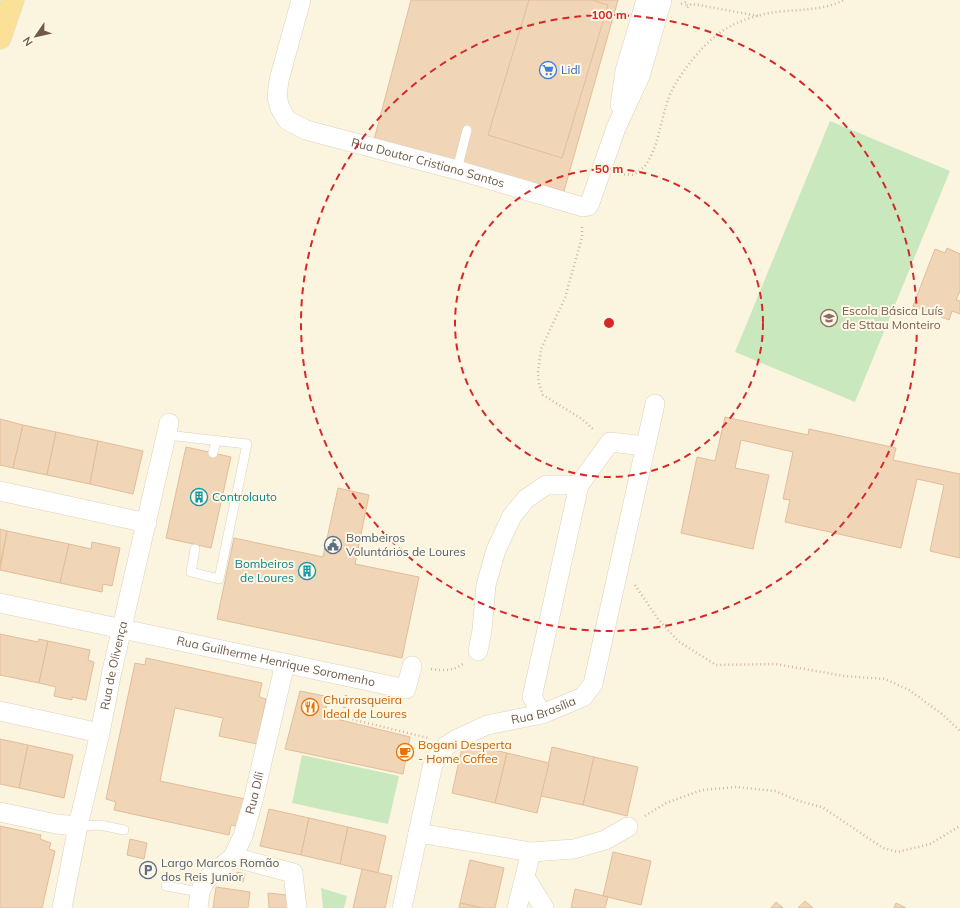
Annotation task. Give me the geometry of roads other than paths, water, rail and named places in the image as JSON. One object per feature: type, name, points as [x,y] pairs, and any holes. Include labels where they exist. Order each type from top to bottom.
[{"type":"main road","points":[[0,38],[13,0]]},
{"type":"street","name":"Rua Doutor Cristiano Santos","points":[[301,0],[278,80],[277,97],[280,108],[287,120],[306,130],[457,170],[583,207],[588,206],[590,203],[616,128]]},
{"type":"street","points":[[616,128],[625,71],[646,0]]},
{"type":"street","points":[[616,128],[640,76],[670,3]]},
{"type":"street","name":"Rua Brasília","points":[[402,908],[433,764],[446,746],[457,739],[487,725],[542,714],[583,697],[593,684],[655,404]]},
{"type":"street","name":"Rua de Olivença","points":[[62,908],[78,826],[168,429]]},
{"type":"street","points":[[542,714],[532,697],[579,485],[610,442],[645,446]]},
{"type":"street","points":[[478,651],[482,630],[486,585],[496,550],[512,516],[526,499],[546,485],[579,485]]},
{"type":"street","points":[[0,491],[147,523]]},
{"type":"street","name":"Rua Guilherme Henrique Soromenho","points":[[0,602],[406,689],[412,666]]},
{"type":"street","name":"Rua Díli","points":[[199,900],[204,883],[233,857],[243,836],[253,801],[284,663]]},
{"type":"street","points":[[0,711],[100,733]]},
{"type":"street","points":[[0,812],[56,824],[78,826]]},
{"type":"street","points":[[418,833],[531,852],[574,849],[605,840],[628,827]]},
{"type":"street","points":[[517,908],[531,852]]},
{"type":"street","points":[[233,857],[293,873],[297,908]]},
{"type":"street","points":[[525,878],[544,908]]},
{"type":"lane","points":[[457,170],[467,130]]},
{"type":"lane","points":[[168,429],[216,440],[246,444],[219,579],[191,572],[195,549]]},
{"type":"lane","points":[[213,453],[216,440]]},
{"type":"lane","points":[[78,826],[100,825],[124,830]]},
{"type":"lane","points":[[166,886],[199,900]]},
{"type":"place","name":"Lidl","points":[[548,70]]},
{"type":"place","name":"Escola Básica Luís de Sttau Monteiro","points":[[829,318]]},
{"type":"place","name":"Controlauto","points":[[199,497]]},
{"type":"place","name":"Bombeiros Voluntários de Loures","points":[[333,545]]},
{"type":"place","name":"Bombeiros de Loures","points":[[307,571]]},
{"type":"place","name":"Churrasqueira Ideal de Loures","points":[[310,707]]},
{"type":"place","name":"Bogani Desperta - Home Coffee","points":[[405,752]]},
{"type":"place","name":"Largo Marcos Romão dos Reis Junior","points":[[148,870]]}]
